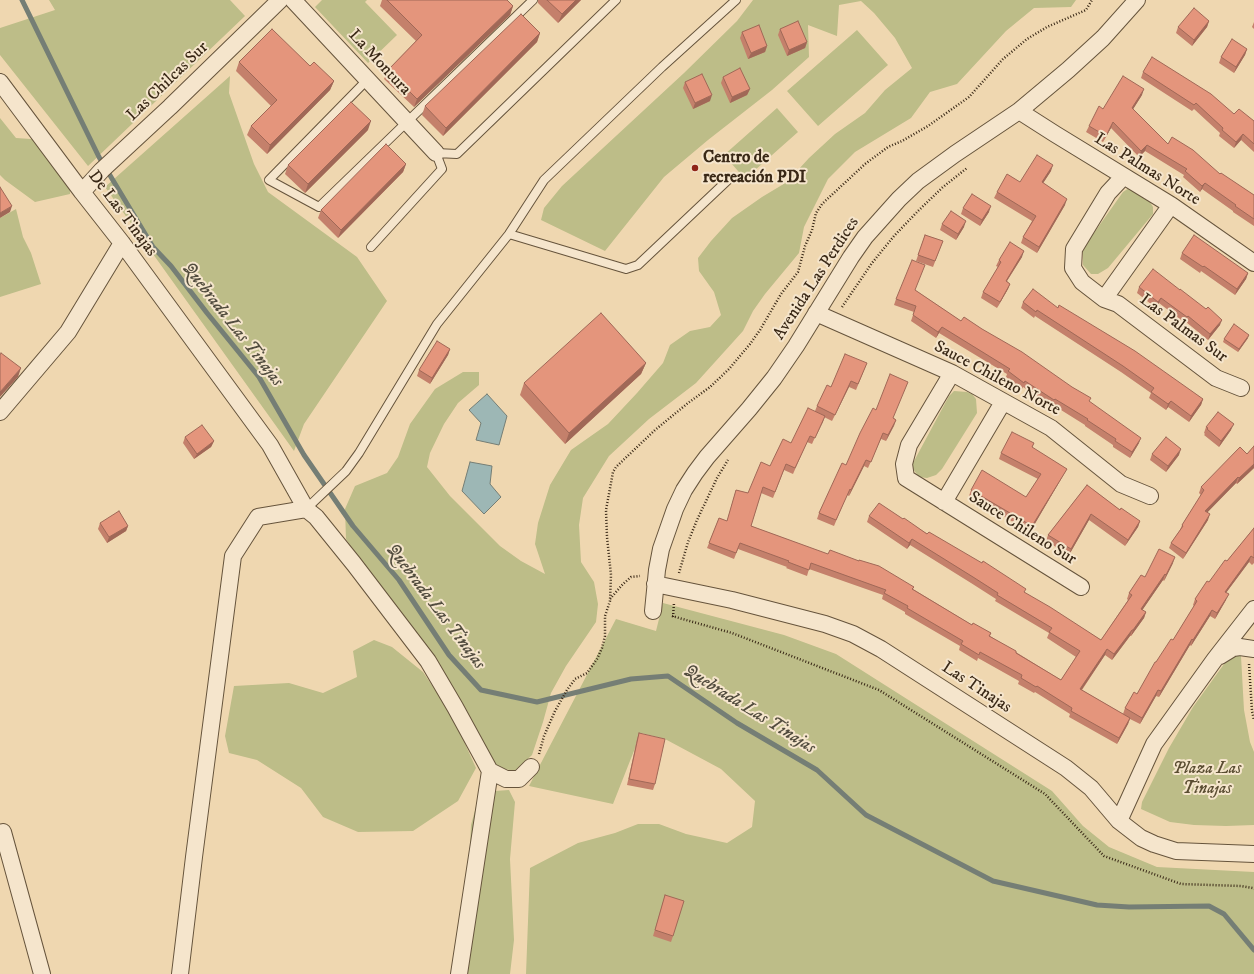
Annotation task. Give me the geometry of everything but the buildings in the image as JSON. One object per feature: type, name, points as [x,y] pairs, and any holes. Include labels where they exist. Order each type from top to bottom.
[{"type":"street","name":"Las Chilcas Sur","points":[[82,192],[102,170],[280,0]]},
{"type":"street","name":"La Montura","points":[[293,0],[408,121],[436,153]]},
{"type":"street","name":"Avenida Las Perdices","points":[[653,611],[655,584],[661,549],[667,529],[684,490],[707,457],[774,378],[796,346],[854,252],[881,218],[899,199],[939,165],[1044,91],[1086,54],[1137,0]]},
{"type":"street","name":"De Las Tinajas","points":[[0,82],[122,243],[270,445],[306,509],[316,518],[354,564],[428,661],[490,771]]},
{"type":"street","name":"Las Palmas Norte","points":[[1019,110],[1123,177],[1171,205],[1254,263]]},
{"type":"street","name":"Las Palmas Sur","points":[[1123,177],[1108,193],[1074,249],[1074,268],[1079,278],[1104,299],[1118,304],[1216,378],[1241,388]]},
{"type":"street","points":[[1104,299],[1171,205]]},
{"type":"street","points":[[0,412],[68,332],[122,243]]},
{"type":"street","name":"Sauce Chileno Norte","points":[[816,313],[952,373],[1051,428],[1121,484],[1150,496]]},
{"type":"street","name":"Sauce Chileno Sur","points":[[952,373],[910,445],[904,464],[906,478],[1081,587]]},
{"type":"street","points":[[944,502],[1003,402]]},
{"type":"street","points":[[180,974],[233,556],[258,517],[306,509]]},
{"type":"street","name":"Las Tinajas","points":[[655,584],[732,600],[825,624],[853,634],[867,641],[1066,768],[1091,788],[1119,821],[1141,838],[1165,848],[1187,852],[1254,854]]},
{"type":"street","points":[[1119,821],[1154,744],[1215,659],[1254,609]]},
{"type":"street","points":[[1215,659],[1232,648],[1251,648]]},
{"type":"street","points":[[459,974],[490,771],[506,779],[520,779],[531,767]]},
{"type":"street","points":[[0,833],[3,832],[42,974]]},
{"type":"lane","points":[[368,79],[269,180],[319,207],[533,0]]},
{"type":"lane","points":[[371,247],[442,169],[436,153],[457,154],[616,0]]},
{"type":"lane","points":[[306,509],[346,471],[359,453],[438,324],[509,234],[544,180],[662,67],[736,0]]},
{"type":"lane","points":[[509,234],[626,269],[638,265],[730,178]]},
{"type":"path","points":[[531,767],[536,762],[544,736],[555,711],[567,690],[575,679],[587,673],[597,659],[602,648],[605,636],[605,616],[610,599],[611,575],[606,510],[613,472],[616,467],[655,430],[710,387],[729,369],[750,344],[798,272],[816,213],[822,204],[866,164],[888,148],[928,126],[969,97],[1003,59],[1034,34],[1086,10],[1092,0]]},
{"type":"path","points":[[834,320],[864,274],[894,236],[943,187],[973,163]]},
{"type":"path","points":[[673,617],[675,588],[688,542],[717,478],[731,455]]},
{"type":"path","points":[[610,599],[631,577],[646,575],[655,584]]},
{"type":"path","points":[[653,611],[732,633],[879,690],[1046,794],[1104,856],[1181,884],[1241,886],[1254,889]]},
{"type":"path","points":[[1251,648],[1252,711],[1254,720]]},
{"type":"green space","points":[[49,0],[230,0],[245,16],[88,166],[0,55],[0,28],[55,10]]},
{"type":"green space","points":[[322,0],[367,0],[365,2],[397,35],[368,63],[315,7]]},
{"type":"green space","points":[[753,0],[1076,0],[1071,7],[1034,8],[1006,31],[957,84],[930,92],[911,118],[855,152],[828,179],[804,227],[799,253],[765,294],[753,311],[743,331],[696,383],[649,419],[609,456],[583,498],[579,525],[581,562],[594,582],[598,604],[596,622],[566,666],[551,693],[532,755],[515,771],[493,767],[409,623],[377,589],[346,539],[345,509],[355,486],[387,473],[398,457],[410,424],[435,389],[463,372],[479,372],[479,385],[458,403],[444,424],[430,453],[427,467],[450,496],[500,546],[521,561],[545,574],[535,544],[538,523],[550,485],[571,450],[608,424],[663,363],[670,345],[690,331],[710,327],[721,315],[714,292],[699,271],[698,258],[732,218],[787,182],[809,158],[835,134],[865,113],[885,90],[912,68],[895,38],[874,13],[861,1],[839,5],[837,36],[808,25],[809,57],[772,90],[708,140],[664,177],[605,251],[541,220],[544,208],[562,186],[684,73],[737,21]]},
{"type":"green space","points":[[857,30],[888,65],[818,126],[787,91]]},
{"type":"green space","points":[[230,76],[229,93],[254,164],[268,192],[357,257],[387,301],[304,424],[294,451],[105,187]]},
{"type":"green space","points":[[777,108],[798,132],[745,179],[724,155]]},
{"type":"green space","points":[[0,118],[16,138],[46,140],[71,168],[70,194],[35,202],[0,175]]},
{"type":"green space","points":[[1129,188],[1148,199],[1153,207],[1153,214],[1108,268],[1098,274],[1091,274],[1083,265],[1083,251],[1089,240],[1123,192]]},
{"type":"green space","points":[[16,209],[23,237],[31,253],[41,284],[0,297],[0,218]]},
{"type":"green space","points":[[954,391],[972,394],[976,399],[977,413],[942,469],[936,475],[927,478],[919,477],[913,469],[913,463],[949,396]]},
{"type":"green space","points":[[663,603],[784,635],[836,654],[1052,791],[1083,826],[1109,847],[1157,867],[1254,872],[1254,974],[526,974],[530,868],[578,843],[615,833],[638,824],[659,824],[686,834],[727,843],[752,827],[755,801],[721,769],[665,739],[641,733],[613,804],[529,786],[616,619],[656,631]]},
{"type":"green space","points":[[374,640],[392,647],[423,672],[452,715],[476,768],[458,801],[413,831],[358,832],[323,817],[301,788],[257,760],[229,753],[225,736],[234,686],[289,683],[323,693],[357,677],[353,651]]},
{"type":"green space","name":"Plaza Las Tinajas","points":[[1239,652],[1241,656],[1244,710],[1250,742],[1254,752],[1254,825],[1194,825],[1170,822],[1141,809],[1142,802],[1169,748],[1193,707],[1232,653]]},
{"type":"green space","points":[[509,790],[515,802],[510,859],[514,940],[510,974],[464,974],[471,825],[480,792]]},
{"type":"water","points":[[487,394],[507,416],[499,445],[476,440],[481,423],[469,410]]},
{"type":"water","points":[[470,462],[492,466],[490,484],[501,497],[484,514],[462,491]]},
{"type":"waterway","name":"Quebrada Las Tinajas","points":[[22,0],[99,157],[153,247],[171,266],[259,377],[304,455],[353,526],[399,580],[449,655],[481,690],[537,702],[631,679],[668,676],[737,723],[817,770],[866,815],[993,881],[1097,905],[1129,907],[1209,906],[1224,914],[1254,950]]},
{"type":"place","name":"Centro de recreación PDI","points":[[695,168]]}]
